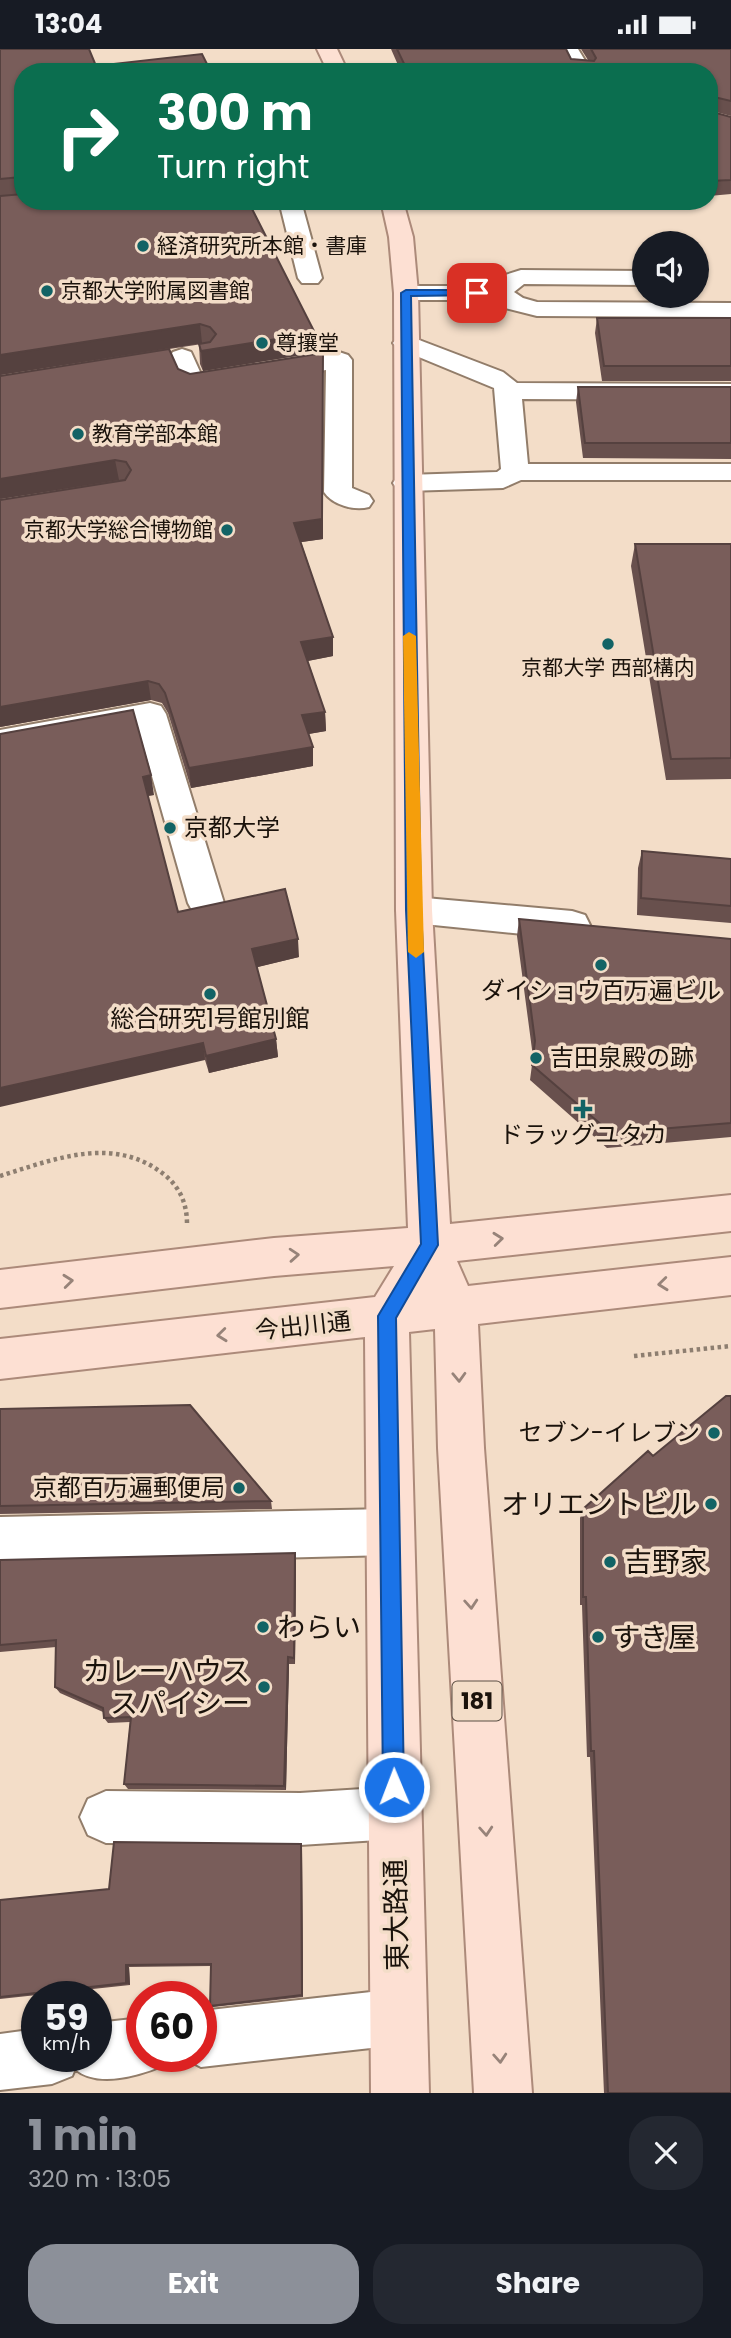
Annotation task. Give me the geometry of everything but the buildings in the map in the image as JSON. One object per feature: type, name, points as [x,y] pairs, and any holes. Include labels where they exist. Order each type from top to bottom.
[{"type":"main road","name":"181","points":[[394,210],[401,237],[406,293],[414,910],[430,1245],[456,1308],[461,1448],[503,2093]]},
{"type":"main road","points":[[0,1289],[274,1257],[430,1245],[731,1213]]},
{"type":"main road","points":[[387,1316],[430,1245]]},
{"type":"main road","name":"今出川通","points":[[0,1359],[731,1276]]},
{"type":"main road","name":"東大路通","points":[[387,1316],[400,2093]]},
{"type":"street","points":[[292,210],[310,278]]},
{"type":"street","points":[[500,293],[510,281],[522,277],[632,278]]},
{"type":"street","points":[[406,293],[500,293],[514,303],[537,309],[731,310]]},
{"type":"street","points":[[406,343],[494,377],[505,384],[508,391],[515,472]]},
{"type":"street","points":[[156,361],[192,355],[192,383],[339,360],[338,492],[359,501]]},
{"type":"street","points":[[508,391],[731,392]]},
{"type":"street","points":[[407,484],[503,480],[515,472],[731,472]]},
{"type":"street","points":[[0,741],[150,714],[206,903]]},
{"type":"street","points":[[414,910],[610,929]]},
{"type":"street","points":[[0,1541],[389,1532]]},
{"type":"street","points":[[106,1817],[300,1819],[394,1813]]},
{"type":"street","points":[[217,2037],[398,2017]]},
{"type":"street","points":[[0,2062],[21,2060]]},
{"type":"path","points":[[0,1176],[89,1152],[119,1155],[149,1163],[170,1180],[185,1203],[188,1232]]},
{"type":"path","points":[[634,1356],[731,1346]]},
{"type":"slow traffic","points":[[409,636],[416,952]]},
{"type":"place","name":"経済研究所本館・書庫","points":[[143,246]]},
{"type":"place","name":"京都大学附属図書館","points":[[47,291]]},
{"type":"place","name":"尊攘堂","points":[[262,343]]},
{"type":"place","name":"教育学部本館","points":[[78,434]]},
{"type":"place","name":"京都大学総合博物館","points":[[227,530]]},
{"type":"place","name":"京都大学 西部構内","points":[[608,644]]},
{"type":"place","name":"京都大学","points":[[170,828]]},
{"type":"place","name":"ダイショウ百万遍ビル","points":[[601,965]]},
{"type":"place","name":"総合研究1号館別館","points":[[210,994]]},
{"type":"place","name":"吉田泉殿の跡","points":[[536,1058]]},
{"type":"place","name":"ドラッグユタカ","points":[[583,1109]]},
{"type":"place","name":"セブン-イレブン","points":[[714,1433]]},
{"type":"place","name":"京都百万遍郵便局","points":[[239,1488]]},
{"type":"place","name":"オリエントビル","points":[[711,1504]]},
{"type":"place","name":"吉野家","points":[[610,1562]]},
{"type":"place","name":"わらい","points":[[263,1627]]},
{"type":"place","name":"すき屋","points":[[598,1637]]},
{"type":"place","name":"カレーハウス スパイシー","points":[[264,1687]]},
{"type":"route","points":[[394,1787],[387,1316],[430,1245],[414,910],[406,293],[477,293]]}]
